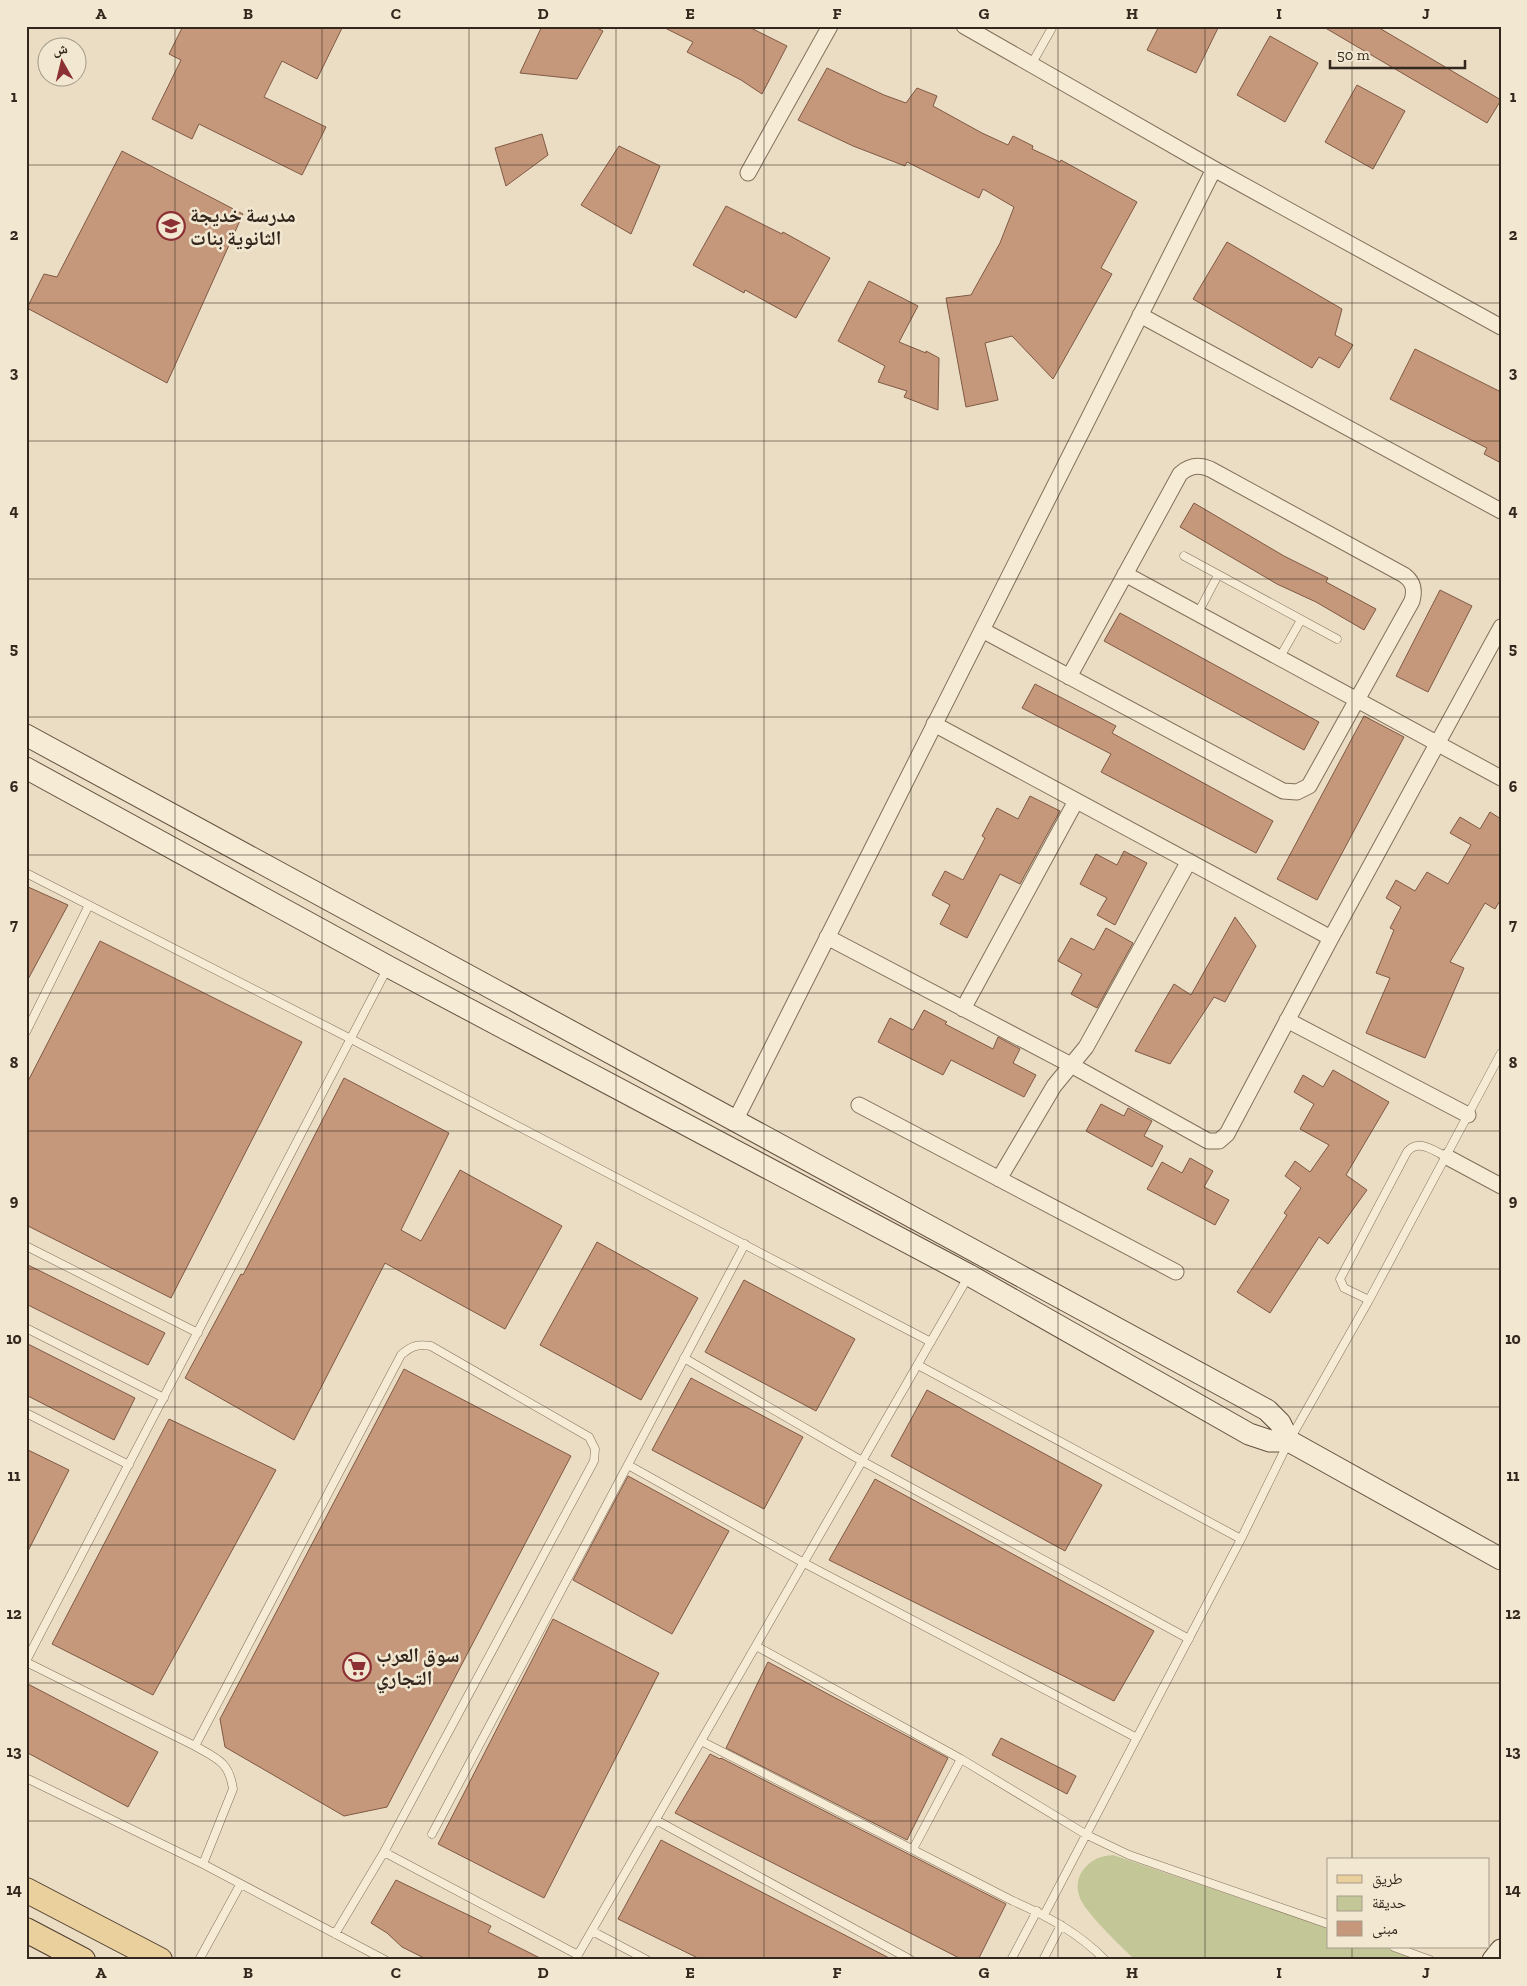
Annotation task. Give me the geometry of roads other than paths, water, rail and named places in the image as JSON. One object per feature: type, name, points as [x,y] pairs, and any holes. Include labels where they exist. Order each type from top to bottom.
[{"type":"main road","points":[[26,735],[1267,1410],[1280,1423],[1289,1441]]},
{"type":"main road","points":[[27,770],[388,967],[969,1276],[1249,1434],[1270,1441],[1289,1441],[1501,1559]]},
{"type":"main road","points":[[26,1890],[160,1960]]},
{"type":"main road","points":[[26,1930],[84,1960]]},
{"type":"main road","points":[[1493,1960],[1501,1950]]},
{"type":"street","points":[[748,173],[830,26]]},
{"type":"street","points":[[964,26],[1214,169],[1501,327]]},
{"type":"street","points":[[735,1121],[1214,169]]},
{"type":"street","points":[[1140,315],[1501,511]]},
{"type":"street","points":[[982,630],[1069,677],[1283,791],[1297,792],[1309,786],[1412,601],[1414,590],[1409,579],[1210,469],[1193,466],[1180,474],[1069,677]]},
{"type":"street","points":[[1125,574],[1501,778]]},
{"type":"street","points":[[827,938],[1071,1065],[1208,1141],[1219,1141],[1227,1134],[1331,938],[1501,628]]},
{"type":"street","points":[[934,724],[1331,938]]},
{"type":"street","points":[[964,1009],[1076,801]]},
{"type":"street","points":[[999,1179],[1054,1086],[1086,1046],[1189,862]]},
{"type":"street","points":[[1287,1020],[1468,1115]]},
{"type":"street","points":[[859,1105],[1176,1272]]},
{"type":"street","points":[[1447,1157],[1501,1186]]},
{"type":"lane","points":[[1031,65],[1053,26]]},
{"type":"lane","points":[[1184,556],[1337,639]]},
{"type":"lane","points":[[1198,613],[1218,575]]},
{"type":"lane","points":[[1280,657],[1301,620]]},
{"type":"lane","points":[[26,873],[351,1039],[931,1342]]},
{"type":"lane","points":[[26,1032],[89,905]]},
{"type":"lane","points":[[202,1864],[233,1789],[231,1777],[222,1762],[196,1746],[26,1661],[388,967]]},
{"type":"lane","points":[[1011,1960],[1087,1836],[1289,1441],[1369,1300],[1501,1053]]},
{"type":"lane","points":[[1369,1300],[1344,1288],[1340,1279],[1407,1152],[1413,1146],[1423,1145],[1447,1157]]},
{"type":"lane","points":[[432,1834],[745,1244]]},
{"type":"lane","points":[[26,1246],[198,1333]]},
{"type":"lane","points":[[384,1852],[576,1958],[969,1276]]},
{"type":"lane","points":[[26,1328],[164,1398]]},
{"type":"lane","points":[[196,1746],[401,1355],[410,1347],[420,1344],[431,1346],[589,1437],[594,1449],[594,1461],[384,1852],[335,1934]]},
{"type":"lane","points":[[684,1358],[862,1461],[1189,1639]]},
{"type":"lane","points":[[918,1365],[1241,1538]]},
{"type":"lane","points":[[26,1413],[129,1465]]},
{"type":"lane","points":[[628,1465],[804,1563],[1137,1738]]},
{"type":"lane","points":[[756,1646],[961,1759],[1087,1836],[1129,1855],[1327,1924]]},
{"type":"lane","points":[[701,1741],[1040,1913],[1091,1946],[1105,1960]]},
{"type":"lane","points":[[913,1849],[961,1759]]},
{"type":"lane","points":[[26,1778],[202,1864],[385,1960]]},
{"type":"lane","points":[[656,1820],[911,1960]]},
{"type":"lane","points":[[199,1960],[240,1884]]},
{"type":"lane","points":[[1042,1960],[1061,1925]]},
{"type":"lane","points":[[592,1931],[647,1960]]},
{"type":"lane","points":[[1397,1948],[1430,1960]]},
{"type":"place","name":"مدرسة خديجة الثانوية بنات","points":[[171,226]]},
{"type":"place","name":"سوق العرب التجاري","points":[[357,1667]]}]
